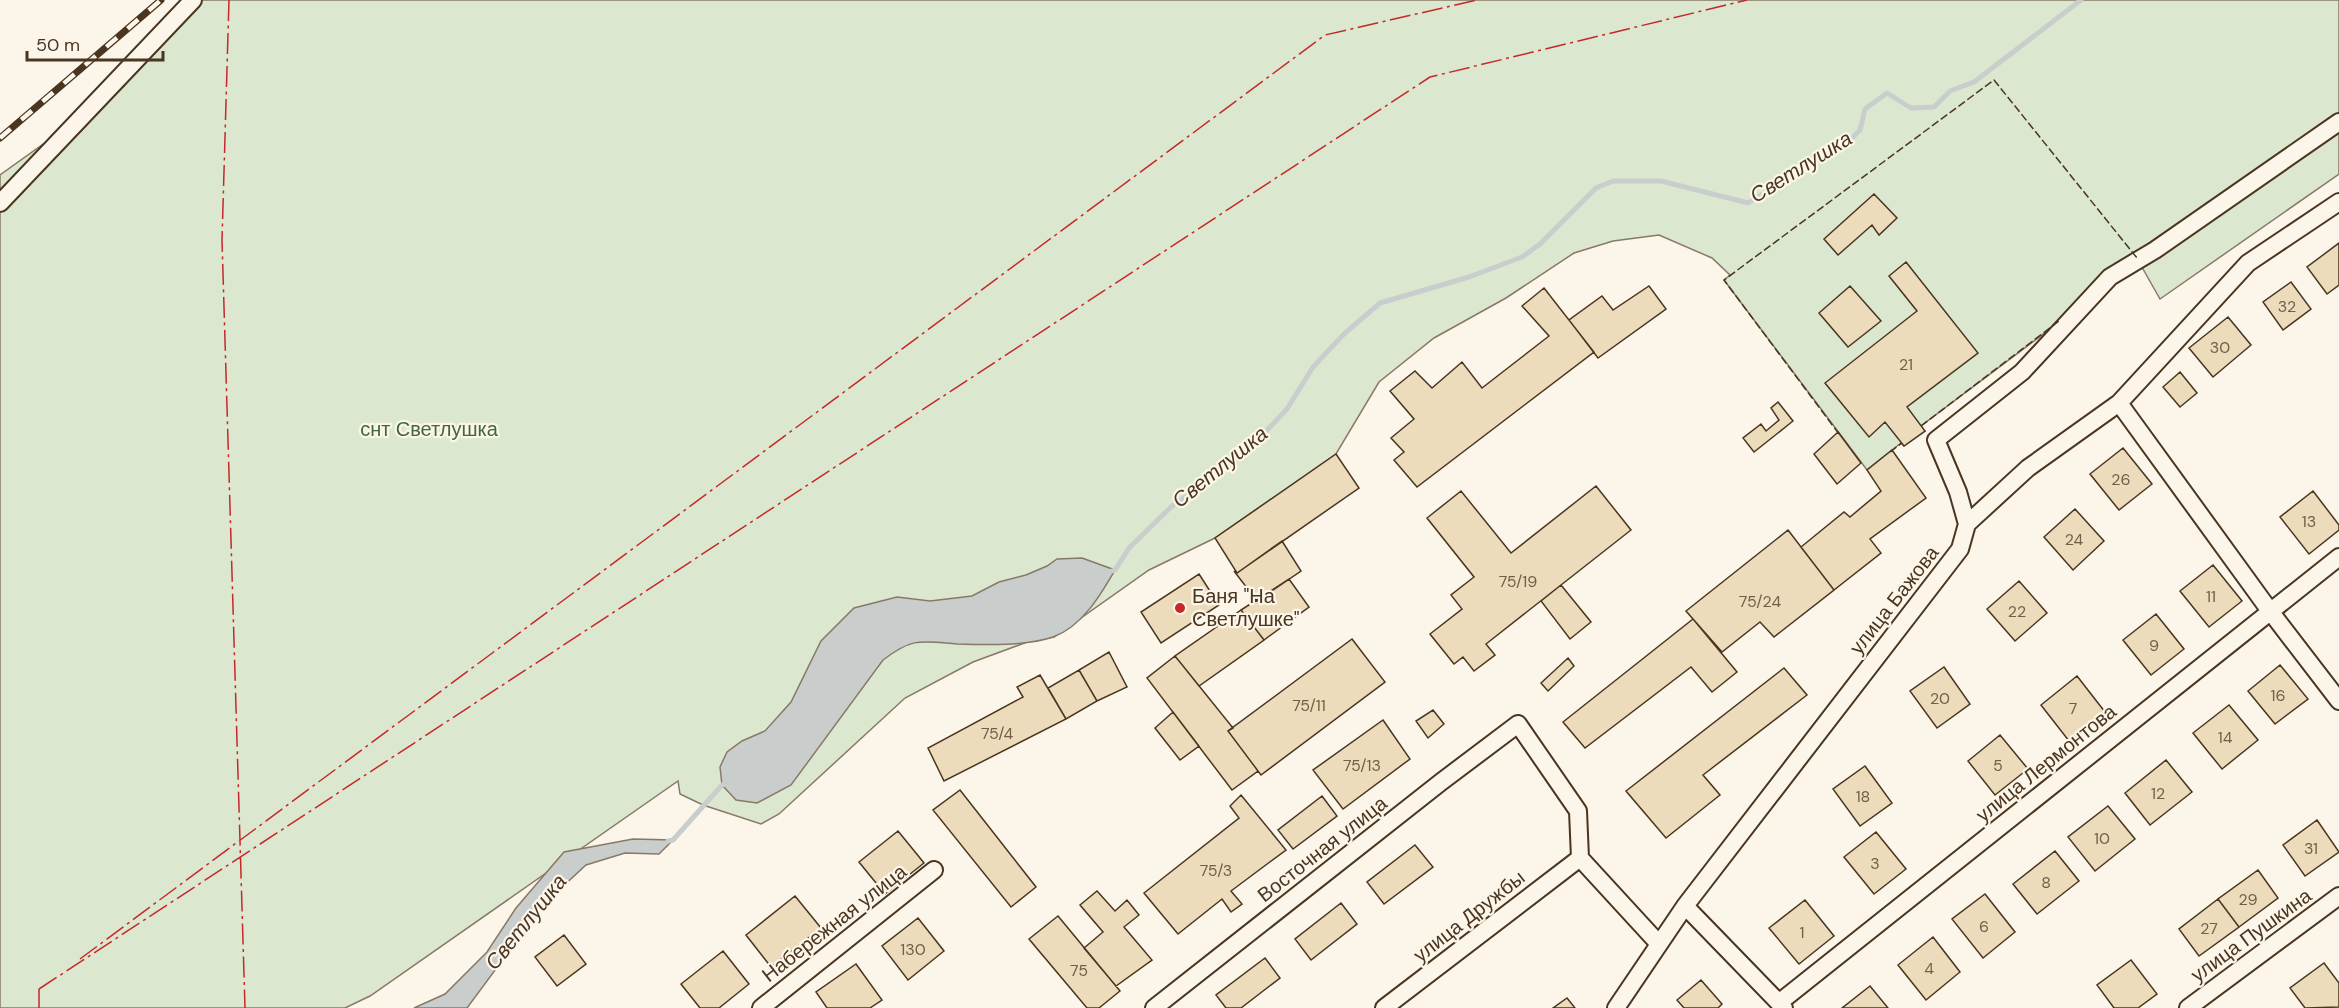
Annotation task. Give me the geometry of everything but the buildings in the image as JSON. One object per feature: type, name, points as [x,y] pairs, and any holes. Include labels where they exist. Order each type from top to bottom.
[{"type":"street","points":[[0,203],[193,0]]},
{"type":"street","points":[[1967,525],[1959,492],[1936,440],[2022,372],[2110,277],[2155,250],[2339,122]]},
{"type":"street","name":"улица Бажова","points":[[1616,1008],[1685,906],[1960,549],[1967,525],[2028,468],[2119,403],[2248,263],[2339,202]]},
{"type":"street","points":[[2119,403],[2270,611],[2339,701]]},
{"type":"street","name":"улица Лермонтова","points":[[1782,1005],[2339,557]]},
{"type":"street","name":"Восточная улица","points":[[1154,1008],[1518,724],[1578,812],[1580,858]]},
{"type":"street","points":[[1580,858],[1659,944]]},
{"type":"street","name":"улица Дружбы","points":[[1384,1008],[1580,858]]},
{"type":"street","name":"Набережная улица","points":[[761,1008],[934,870]]},
{"type":"street","name":"улица Пушкина","points":[[2188,1008],[2339,896]]},
{"type":"street","points":[[1685,906],[1782,1005]]},
{"type":"green space","name":"снт Светлушка","points":[[196,0],[2339,0],[2339,174],[2160,299],[2139,262],[1921,426],[1925,431],[1904,446],[1901,443],[1867,470],[1724,280],[1730,275],[1712,258],[1659,235],[1613,241],[1574,253],[1506,298],[1434,338],[1379,382],[1336,454],[1215,538],[1149,570],[1054,637],[1030,641],[973,662],[905,698],[779,814],[761,824],[703,805],[680,794],[678,781],[370,996],[345,1008],[0,1008],[0,175],[123,87]]},
{"type":"water","points":[[1082,558],[1115,570],[1090,609],[1073,626],[1053,637],[1019,643],[980,645],[918,642],[902,647],[883,660],[791,785],[757,803],[736,800],[722,785],[720,767],[727,752],[742,741],[765,731],[791,702],[821,641],[854,608],[897,597],[930,601],[972,596],[999,582],[1026,575],[1047,566],[1057,559]]},
{"type":"water","points":[[633,839],[673,840],[659,854],[625,853],[586,865],[544,904],[467,1008],[414,1008],[445,994],[487,952],[516,908],[564,852]]},
{"type":"waterway","name":"Светлушка","points":[[1109,572],[1115,570],[1129,548],[1172,506],[1219,474],[1255,443],[1287,409],[1313,367],[1344,334],[1380,303],[1469,277],[1522,257],[1540,244],[1596,188],[1613,181],[1661,181],[1748,203],[1851,139],[1860,130],[1865,109],[1887,93],[1911,108],[1934,107],[1950,91],[1974,82],[2081,0]]},
{"type":"waterway","name":"Светлушка","points":[[668,841],[673,840],[722,785],[729,782]]},
{"type":"railway","points":[[0,138],[161,0]]},
{"type":"fence","points":[[1839,434],[1724,280],[1994,80],[2137,258]]},
{"type":"fence","points":[[1921,426],[2059,321]]},
{"type":"fence","points":[[1890,452],[1902,443]]},
{"type":"power","points":[[229,0],[222,240],[245,1008]]},
{"type":"power","points":[[80,959],[1325,35],[1477,0]]},
{"type":"power","points":[[39,989],[1430,77],[1747,0]]},
{"type":"power","points":[[39,989],[39,1008]]},
{"type":"place","name":"Баня \"На Светлушке\"","points":[[1180,608]]}]
